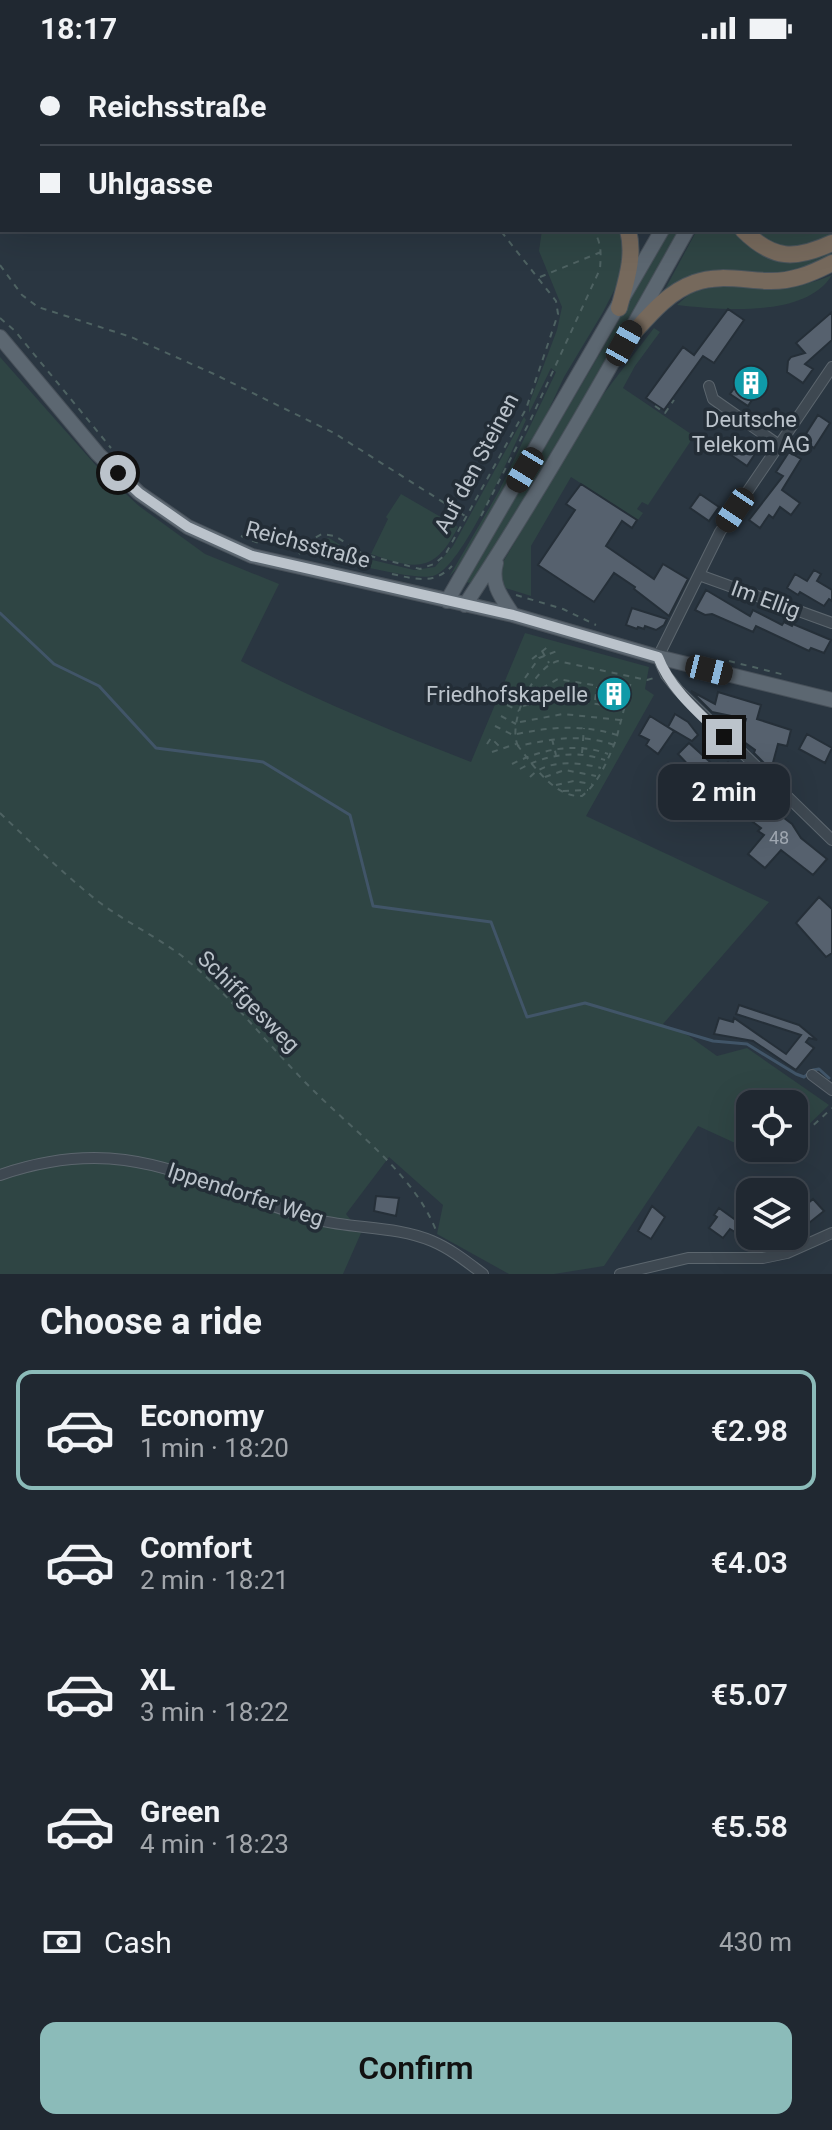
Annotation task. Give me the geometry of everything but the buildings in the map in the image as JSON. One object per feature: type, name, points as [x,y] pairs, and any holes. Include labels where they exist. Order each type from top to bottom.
[{"type":"highway","points":[[619,308],[631,263],[632,245],[629,232]]},
{"type":"highway","points":[[745,232],[766,249],[781,254],[797,256],[832,243]]},
{"type":"highway","points":[[624,343],[666,300],[693,283],[725,278],[771,281],[806,277],[832,263]]},
{"type":"main road","points":[[447,601],[661,232]]},
{"type":"main road","points":[[465,605],[624,343],[686,232]]},
{"type":"main road","name":"Reichsstraße","points":[[0,337],[98,454],[139,493],[188,527],[252,556],[513,615],[658,657],[832,700]]},
{"type":"main road","points":[[498,555],[493,572],[497,590],[513,615]]},
{"type":"street","points":[[832,367],[720,532],[658,657],[666,675],[695,708],[832,840]]},
{"type":"street","points":[[709,386],[713,399],[779,445]]},
{"type":"street","name":"Im Ellig","points":[[699,575],[832,623]]},
{"type":"street","points":[[812,1075],[832,1090]]},
{"type":"street","name":"Ippendorfer Weg","points":[[0,1175],[42,1163],[87,1157],[133,1160],[165,1167],[320,1220],[416,1235],[441,1245],[483,1274]]},
{"type":"street","points":[[620,1274],[688,1258],[763,1258],[787,1253],[832,1233]]},
{"type":"path","name":"Auf den Steinen","points":[[296,567],[299,555],[311,540],[322,534],[335,536],[363,554],[420,569],[434,564],[445,555],[526,409],[558,314],[556,301],[502,232]]},
{"type":"path","points":[[478,521],[530,421],[600,269],[602,252],[594,232]]},
{"type":"path","points":[[538,278],[602,252]]},
{"type":"path","points":[[0,265],[22,295],[38,307],[131,337],[241,387],[334,433],[466,517]]},
{"type":"path","points":[[0,318],[15,331],[115,452]]},
{"type":"path","points":[[655,406],[665,413],[674,400]]},
{"type":"path","points":[[526,409],[530,421]]},
{"type":"path","points":[[243,537],[271,547]]},
{"type":"path","points":[[384,572],[429,580],[443,575],[455,564]]},
{"type":"path","points":[[497,590],[563,609],[598,626]]},
{"type":"path","points":[[532,659],[549,646]]},
{"type":"path","points":[[541,650],[549,663]]},
{"type":"path","points":[[525,678],[535,663],[557,651]]},
{"type":"path","points":[[632,678],[618,735],[589,790],[582,796],[576,796],[544,778],[526,757],[515,735],[523,700],[549,663],[558,661],[647,680]]},
{"type":"path","points":[[518,684],[534,690],[558,679],[604,687]]},
{"type":"path","points":[[594,703],[597,686]]},
{"type":"path","points":[[534,690],[539,696],[542,688]]},
{"type":"path","points":[[513,694],[523,700]]},
{"type":"path","points":[[522,706],[559,700],[624,708]]},
{"type":"path","points":[[507,705],[520,712]]},
{"type":"path","points":[[501,716],[517,724],[563,714],[621,721]]},
{"type":"path","points":[[495,726],[515,735],[548,728],[584,728],[618,735]]},
{"type":"path","points":[[582,754],[584,728]]},
{"type":"path","points":[[492,752],[552,739],[583,737],[614,745]]},
{"type":"path","points":[[487,744],[491,738],[500,743],[502,749]]},
{"type":"path","points":[[552,739],[556,756]]},
{"type":"path","points":[[512,764],[555,749],[582,748],[609,755]]},
{"type":"path","points":[[520,769],[556,756],[582,754],[606,761]]},
{"type":"path","points":[[530,777],[538,770],[570,763],[602,768]]},
{"type":"path","points":[[544,778],[565,770],[598,776]]},
{"type":"path","points":[[555,785],[566,781],[593,785]]},
{"type":"path","points":[[563,791],[589,790]]},
{"type":"path","name":"Schiffgesweg","points":[[0,813],[97,900],[181,956],[225,996],[315,1092],[374,1144],[433,1222],[441,1245]]},
{"type":"path","points":[[808,1130],[832,1108]]},
{"type":"green space","points":[[542,232],[619,232],[624,244],[622,275],[564,377],[543,422],[460,565],[449,577],[499,491],[556,372],[551,368],[529,413],[529,404],[557,330],[562,307],[539,251]]},
{"type":"green space","points":[[668,232],[678,232],[587,394],[474,584],[466,582]]},
{"type":"green space","points":[[696,232],[735,232],[757,250],[779,260],[802,260],[832,250],[832,256],[793,271],[663,293]]},
{"type":"green space","points":[[755,232],[832,232],[832,236],[799,247],[773,242]]},
{"type":"green space","points":[[832,275],[820,289],[803,299],[783,305],[739,309],[677,305],[692,293],[709,289],[796,285]]},
{"type":"green space","points":[[654,328],[660,332],[623,388],[694,436],[648,505],[642,502],[637,509],[643,513],[638,520],[571,477],[531,546],[531,596],[502,587],[500,567],[602,396]]},
{"type":"green space","points":[[0,357],[100,470],[139,506],[205,554],[279,584],[241,661],[297,689],[471,762],[525,633],[649,667],[645,689],[654,695],[586,816],[769,902],[663,1024],[689,1036],[717,1056],[747,1048],[807,1090],[736,1090],[736,1143],[698,1126],[604,1266],[554,1274],[509,1274],[437,1234],[443,1205],[389,1157],[346,1214],[361,1233],[343,1274],[0,1274]]},
{"type":"green space","points":[[524,417],[526,420],[485,507],[445,569],[433,576],[422,577],[306,552],[316,542],[329,538],[360,557],[414,570],[435,567],[453,546]]},
{"type":"green space","points":[[401,494],[458,527],[441,553],[423,564],[400,563],[371,554],[388,519],[386,517]]},
{"type":"green space","points":[[808,1090],[829,1105],[808,1125]]},
{"type":"waterway","points":[[0,613],[54,664],[99,686],[156,748],[263,762],[350,815],[373,906],[491,922],[527,1017],[585,1003],[713,1041],[747,1044],[796,1074],[804,1077],[808,1074]]},
{"type":"waterway","points":[[813,1070],[819,1069],[829,1078]]},
{"type":"place","name":"Deutsche Telekom AG","points":[[751,383]]},
{"type":"place","name":"Friedhofskapelle","points":[[614,694]]},
{"type":"route","points":[[118,473],[139,493],[188,527],[252,556],[513,615],[658,657],[666,675],[678,690],[724,737]]}]
